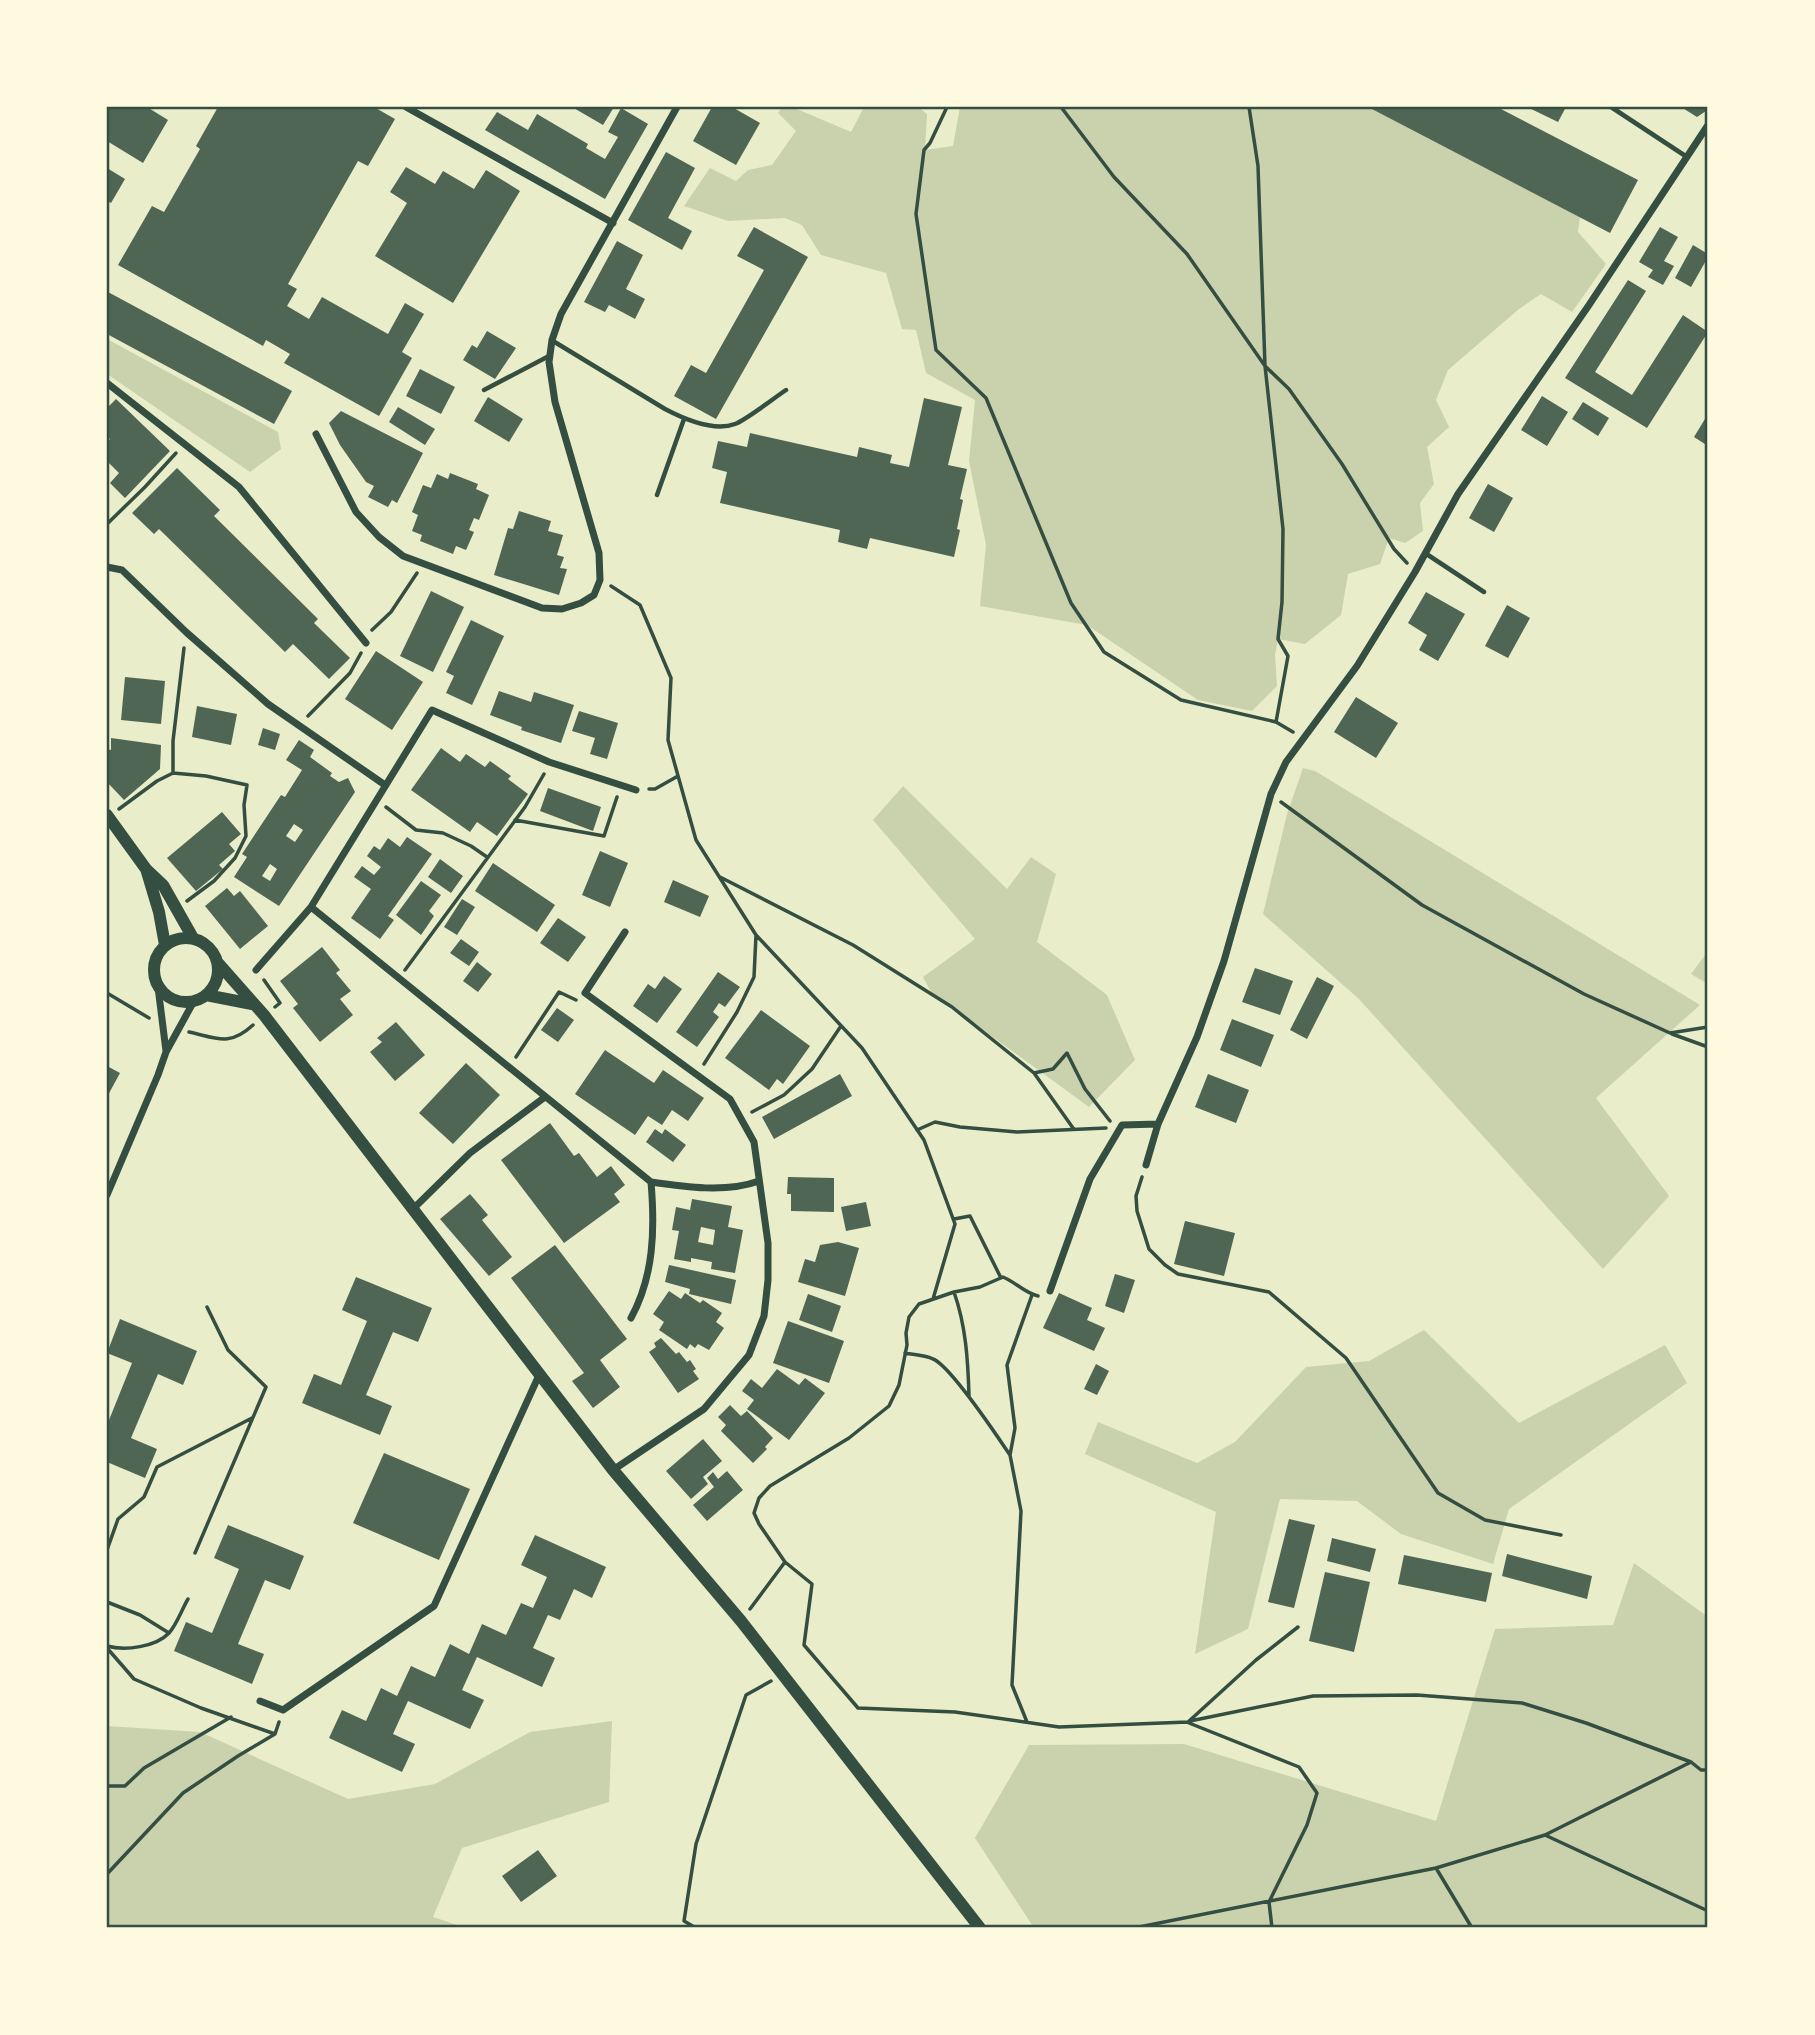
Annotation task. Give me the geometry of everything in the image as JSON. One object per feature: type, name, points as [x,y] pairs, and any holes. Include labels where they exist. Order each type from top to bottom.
[{"type":"street","points":[[406,107],[416,109],[613,223]]},
{"type":"street","points":[[316,435],[356,512],[379,537],[403,556],[542,608],[562,609],[581,603],[594,595],[600,580],[599,553],[555,402],[550,355],[552,340],[561,314],[677,107]]},
{"type":"street","points":[[1146,1165],[1158,1125],[1197,1037],[1220,973],[1271,794],[1286,762],[1357,666],[1415,572],[1458,494],[1589,305],[1708,125]]},
{"type":"street","points":[[107,383],[239,487],[366,643]]},
{"type":"street","points":[[107,567],[122,570],[268,704],[385,785]]},
{"type":"street","points":[[256,970],[311,907],[432,710],[550,762],[636,790]]},
{"type":"street","points":[[107,814],[146,869],[163,885],[193,938]]},
{"type":"street","points":[[146,869],[159,912],[165,945]]},
{"type":"street","points":[[311,907],[651,1182],[699,1188],[749,1185],[758,1181]]},
{"type":"street","points":[[613,1470],[704,1409],[749,1355],[764,1316],[768,1280],[764,1204],[758,1181],[754,1142],[730,1099],[586,993],[625,932]]},
{"type":"street","points":[[166,1052],[155,978],[155,960],[165,945],[183,937],[193,938],[209,947],[218,963],[264,1015],[613,1470],[741,1621],[980,1928]]},
{"type":"street","points":[[107,1195],[166,1052],[200,998],[216,981],[218,963]]},
{"type":"street","points":[[158,987],[174,1000],[200,998],[252,1004]]},
{"type":"street","points":[[414,1208],[470,1153],[545,1097]]},
{"type":"street","points":[[1050,1291],[1090,1179],[1122,1125],[1158,1125]]},
{"type":"street","points":[[631,1318],[642,1298],[655,1229],[651,1182]]},
{"type":"street","points":[[260,1700],[283,1710],[434,1606],[540,1373]]},
{"type":"lane","points":[[1611,107],[1687,157]]},
{"type":"lane","points":[[552,340],[684,419],[716,426],[735,424],[786,390]]},
{"type":"lane","points":[[484,390],[550,355]]},
{"type":"lane","points":[[657,495],[684,419]]},
{"type":"lane","points":[[1426,553],[1484,592]]},
{"type":"path","points":[[947,107],[924,150],[916,214],[936,350],[986,398],[1071,603],[1104,652],[1181,700],[1276,722],[1303,738]]},
{"type":"path","points":[[1061,107],[1114,177],[1187,254],[1265,366],[1289,389],[1342,464],[1394,549],[1415,572]]},
{"type":"path","points":[[1249,107],[1258,166],[1265,366],[1283,529],[1282,602],[1278,639],[1288,656],[1276,722]]},
{"type":"path","points":[[107,524],[184,444]]},
{"type":"path","points":[[372,631],[391,612],[423,563]]},
{"type":"path","points":[[600,580],[640,605],[671,678],[668,740],[696,840],[756,935],[862,1048],[924,1140],[955,1224],[933,1299]]},
{"type":"path","points":[[173,773],[173,741],[187,632]]},
{"type":"path","points":[[298,724],[326,700],[350,673],[366,643]]},
{"type":"path","points":[[399,978],[536,791],[550,762]]},
{"type":"path","points":[[131,800],[173,773],[206,776],[247,785],[244,805],[246,836],[235,858],[214,881]]},
{"type":"path","points":[[636,790],[655,789],[678,776]]},
{"type":"path","points":[[515,820],[604,836],[622,785]]},
{"type":"path","points":[[1271,794],[1422,905],[1584,994],[1670,1033],[1708,1046]]},
{"type":"path","points":[[376,800],[416,830],[443,833],[487,857]]},
{"type":"path","points":[[719,877],[853,944],[952,1007],[1034,1073],[1073,1128]]},
{"type":"path","points":[[697,1074],[737,1012],[754,977],[756,935]]},
{"type":"path","points":[[178,1030],[214,1039],[227,1040],[242,1035],[280,1003],[256,970]]},
{"type":"path","points":[[509,1068],[559,992],[569,998]]},
{"type":"path","points":[[107,993],[163,1026]]},
{"type":"path","points":[[741,1118],[784,1095],[812,1069],[841,1026]]},
{"type":"path","points":[[1670,1033],[1708,1027]]},
{"type":"path","points":[[917,1130],[936,1122],[1017,1132],[1115,1128],[1085,1089],[1067,1054],[1053,1069],[1034,1073]]},
{"type":"path","points":[[1146,1165],[1136,1196],[1137,1211],[1149,1249],[1165,1265],[1178,1274],[1269,1292],[1346,1357],[1438,1493],[1485,1520],[1561,1535]]},
{"type":"path","points":[[954,1219],[970,1216],[1001,1278]]},
{"type":"path","points":[[1050,1291],[1037,1297],[1024,1292],[1011,1280],[1001,1278],[980,1287],[954,1292],[919,1304],[909,1317],[899,1385],[889,1406],[849,1438],[770,1486],[759,1498],[754,1513],[759,1524],[785,1562],[812,1584],[804,1645],[858,1708],[955,1712],[1059,1727],[1188,1722],[1313,1696],[1417,1695],[1522,1703],[1586,1723],[1691,1762],[1701,1770],[1708,1770]]},
{"type":"path","points":[[954,1292],[961,1311],[968,1358],[970,1398]]},
{"type":"path","points":[[1027,1722],[1012,1685],[1021,1511],[1010,1455],[1015,1429],[1007,1365],[1032,1295]]},
{"type":"path","points":[[195,1553],[266,1387],[228,1349],[207,1307]]},
{"type":"path","points":[[905,1353],[935,1359],[970,1398],[1010,1455]]},
{"type":"path","points":[[107,1550],[118,1519],[144,1497],[157,1467],[253,1417]]},
{"type":"path","points":[[741,1621],[785,1562]]},
{"type":"path","points":[[107,1647],[119,1649],[145,1646],[169,1633],[188,1599]]},
{"type":"path","points":[[107,1602],[140,1615],[169,1633]]},
{"type":"path","points":[[1188,1722],[1255,1660],[1298,1627]]},
{"type":"path","points":[[107,1647],[134,1679],[201,1708],[275,1734]]},
{"type":"path","points":[[696,1928],[684,1921],[696,1844],[736,1724],[746,1695],[782,1674]]},
{"type":"path","points":[[107,1874],[183,1793],[275,1734],[283,1710]]},
{"type":"path","points":[[107,1786],[125,1786],[144,1768],[231,1717]]},
{"type":"path","points":[[1188,1722],[1299,1767],[1317,1793],[1307,1825],[1269,1902],[1272,1928]]},
{"type":"path","points":[[1133,1928],[1436,1868],[1545,1835],[1691,1762]]},
{"type":"path","points":[[1545,1835],[1708,1912]]},
{"type":"path","points":[[1436,1868],[1472,1928]]},
{"type":"path","points":[[1153,1925],[1163,1928]]},
{"type":"green space","points":[[782,107],[792,107],[851,132],[864,107],[918,107],[927,114],[925,150],[953,146],[960,107],[1368,107],[1580,217],[1578,232],[1606,264],[1572,312],[1541,294],[1519,309],[1448,370],[1436,400],[1449,427],[1427,447],[1434,484],[1420,503],[1423,531],[1405,543],[1389,538],[1380,564],[1348,574],[1341,615],[1305,644],[1278,639],[1275,655],[1277,686],[1252,711],[1198,700],[1087,625],[980,606],[986,545],[969,461],[975,400],[926,373],[916,330],[902,329],[886,273],[821,255],[802,225],[785,218],[728,221],[684,206],[710,168],[736,181],[748,170],[772,165],[796,131],[778,113]]},
{"type":"green space","points":[[107,339],[278,432],[281,449],[250,472],[107,374]]},
{"type":"green space","points":[[1303,768],[1315,771],[1700,1005],[1596,1098],[1669,1196],[1603,1269],[1359,999],[1263,914],[1287,814]]},
{"type":"green space","points":[[903,786],[1007,889],[1031,857],[1056,874],[1037,942],[1107,995],[1135,1060],[1089,1107],[931,992],[923,977],[975,939],[873,820]]},
{"type":"green space","points":[[1708,951],[1708,984],[1691,974]]},
{"type":"green space","points":[[1424,1330],[1519,1423],[1665,1345],[1687,1383],[1509,1509],[1493,1564],[1401,1534],[1357,1501],[1280,1499],[1248,1629],[1195,1654],[1216,1512],[1085,1454],[1098,1422],[1197,1463],[1235,1442],[1306,1367],[1369,1361]]},
{"type":"green space","points":[[1634,1563],[1708,1617],[1708,1928],[1034,1928],[975,1838],[1029,1745],[1184,1744],[1436,1821],[1495,1629],[1613,1625]]},
{"type":"green space","points":[[612,1721],[609,1802],[462,1848],[433,1917],[466,1928],[107,1928],[107,1726],[200,1732],[348,1799],[435,1784],[530,1732]]},
{"type":"building","points":[[107,107],[147,107],[168,120],[143,163],[107,141]]},
{"type":"building","points":[[218,107],[374,107],[395,119],[368,166],[358,161],[288,284],[297,289],[287,306],[309,319],[322,297],[388,334],[405,303],[424,314],[402,352],[412,358],[379,416],[284,363],[290,354],[266,340],[263,346],[118,265],[152,206],[164,212],[200,149],[196,146]]},
{"type":"building","points":[[572,107],[614,107],[603,125]]},
{"type":"building","points":[[712,107],[732,107],[760,123],[736,165],[693,141]]},
{"type":"building","points":[[1368,107],[1497,107],[1638,180],[1610,233]]},
{"type":"building","points":[[1527,107],[1566,107],[1558,122]]},
{"type":"building","points":[[1681,107],[1706,107],[1706,111],[1697,117]]},
{"type":"building","points":[[621,108],[648,124],[605,199],[485,130],[497,112],[528,130],[537,114],[588,144],[586,148],[605,159],[618,137],[608,132]]},
{"type":"building","points":[[666,152],[695,168],[668,218],[692,231],[682,250],[628,220]]},
{"type":"building","points":[[406,167],[435,184],[443,171],[474,189],[486,170],[520,191],[453,303],[375,256],[407,203],[390,192]]},
{"type":"building","points":[[107,168],[125,179],[111,203],[107,201]]},
{"type":"building","points":[[754,227],[808,257],[716,419],[674,396],[691,365],[706,373],[764,270],[737,256]]},
{"type":"building","points":[[1660,227],[1678,237],[1664,261],[1674,266],[1663,285],[1648,277],[1653,270],[1639,262]]},
{"type":"building","points":[[617,241],[643,255],[626,289],[645,299],[635,319],[609,305],[605,312],[584,302]]},
{"type":"building","points":[[1693,245],[1708,254],[1708,257],[1691,287],[1675,278]]},
{"type":"building","points":[[1628,280],[1646,291],[1595,372],[1632,395],[1683,315],[1708,332],[1647,428],[1565,378]]},
{"type":"building","points":[[108,292],[292,391],[274,424],[107,334]]},
{"type":"building","points":[[487,331],[516,348],[495,379],[463,360],[472,345],[477,348]]},
{"type":"building","points":[[420,369],[455,387],[441,414],[406,396]]},
{"type":"building","points":[[1542,396],[1568,412],[1547,446],[1521,430]]},
{"type":"building","points":[[488,397],[523,419],[509,442],[474,421]]},
{"type":"building","points":[[924,398],[962,407],[948,465],[967,469],[960,499],[963,500],[957,529],[960,530],[954,557],[870,538],[867,549],[838,542],[840,530],[720,503],[727,472],[712,468],[718,441],[747,447],[750,433],[857,457],[859,447],[892,455],[890,463],[909,467]]},
{"type":"building","points":[[116,399],[170,451],[125,498],[110,483],[119,473],[107,461],[107,442],[110,439],[107,437],[107,408]]},
{"type":"building","points":[[1583,402],[1609,418],[1598,436],[1572,419]]},
{"type":"building","points":[[398,407],[435,429],[425,445],[389,422]]},
{"type":"building","points":[[341,411],[423,453],[397,503],[392,500],[388,507],[368,497],[374,486],[366,482],[340,445],[329,423]]},
{"type":"building","points":[[1708,414],[1708,446],[1694,437]]},
{"type":"building","points":[[177,468],[220,510],[214,516],[318,619],[314,623],[350,658],[329,679],[293,644],[285,652],[159,529],[154,534],[132,513]]},
{"type":"building","points":[[450,473],[478,484],[476,489],[489,495],[479,520],[474,518],[469,530],[474,532],[466,550],[456,546],[453,554],[420,541],[422,535],[412,531],[418,515],[412,512],[423,485],[431,488],[437,474],[448,479]]},
{"type":"building","points":[[1488,484],[1513,498],[1494,532],[1469,518]]},
{"type":"building","points":[[519,511],[551,521],[548,531],[563,535],[557,555],[564,557],[560,568],[567,569],[559,595],[494,575],[508,528],[513,529]]},
{"type":"building","points":[[431,591],[464,607],[433,672],[400,656]]},
{"type":"building","points":[[1426,592],[1465,614],[1438,661],[1419,650],[1427,635],[1408,623]]},
{"type":"building","points":[[1507,605],[1530,618],[1508,658],[1485,646]]},
{"type":"building","points":[[471,620],[504,636],[472,705],[446,693],[454,676],[446,672]]},
{"type":"building","points":[[376,651],[423,682],[392,730],[345,699]]},
{"type":"building","points":[[125,677],[165,681],[161,724],[121,720]]},
{"type":"building","points":[[499,691],[531,702],[534,692],[574,705],[561,743],[521,730],[522,727],[490,715]]},
{"type":"building","points":[[1356,697],[1398,723],[1376,758],[1334,732]]},
{"type":"building","points":[[197,706],[237,714],[231,745],[192,737]]},
{"type":"building","points":[[579,711],[618,723],[607,759],[590,754],[595,738],[572,731]]},
{"type":"building","points":[[263,728],[280,734],[275,750],[258,745]]},
{"type":"building","points":[[111,738],[161,745],[160,769],[124,800],[107,782],[107,749],[111,750]]},
{"type":"building","points":[[299,740],[314,750],[310,757],[332,773],[330,776],[339,782],[348,778],[355,792],[279,906],[234,877],[247,857],[242,854],[281,795],[285,797],[302,770],[286,760]],"holes":[[[294,824],[303,830],[295,842],[286,836]],[[270,864],[277,869],[270,881],[262,876]]]},
{"type":"building","points":[[441,748],[460,762],[466,754],[485,767],[490,761],[511,776],[508,779],[528,794],[497,836],[477,822],[470,832],[411,790]]},
{"type":"building","points":[[548,788],[601,807],[593,831],[540,811]]},
{"type":"building","points":[[222,812],[241,834],[229,844],[235,851],[219,865],[223,869],[196,891],[167,858]]},
{"type":"building","points":[[407,837],[432,854],[388,916],[394,920],[380,939],[351,918],[371,889],[354,877],[362,866],[374,875],[381,867],[367,856],[374,846],[380,850],[388,838],[400,847]]},
{"type":"building","points":[[600,851],[628,863],[610,907],[582,895]]},
{"type":"building","points":[[440,859],[463,876],[451,893],[428,877]]},
{"type":"building","points":[[493,863],[555,905],[537,932],[475,891]]},
{"type":"building","points":[[673,880],[709,896],[700,917],[664,902]]},
{"type":"building","points":[[421,881],[441,895],[429,911],[434,916],[421,935],[396,915]]},
{"type":"building","points":[[227,888],[234,896],[240,891],[268,926],[240,949],[205,906]]},
{"type":"building","points":[[462,899],[475,907],[457,935],[444,927]]},
{"type":"building","points":[[558,918],[586,937],[568,962],[540,943]]},
{"type":"building","points":[[461,939],[479,952],[469,966],[450,953]]},
{"type":"building","points":[[322,947],[340,970],[336,973],[351,991],[340,999],[353,1015],[320,1042],[293,1008],[298,1004],[280,981]]},
{"type":"building","points":[[477,962],[492,974],[478,992],[463,981]]},
{"type":"building","points":[[1255,968],[1293,981],[1280,1015],[1242,1002]]},
{"type":"building","points":[[718,972],[740,987],[725,1007],[719,1003],[713,1012],[719,1017],[697,1047],[676,1032]]},
{"type":"building","points":[[664,976],[682,989],[657,1023],[633,1006],[648,984],[655,989]]},
{"type":"building","points":[[1317,977],[1334,986],[1307,1039],[1290,1030]]},
{"type":"building","points":[[557,1008],[574,1020],[558,1042],[541,1030]]},
{"type":"building","points":[[761,1010],[810,1046],[783,1084],[777,1079],[769,1090],[725,1058]]},
{"type":"building","points":[[1232,1019],[1274,1035],[1261,1067],[1220,1050]]},
{"type":"building","points":[[396,1022],[425,1055],[395,1081],[370,1052],[382,1042],[377,1038]]},
{"type":"building","points":[[605,1050],[654,1083],[663,1070],[704,1098],[688,1121],[672,1110],[662,1125],[648,1116],[635,1135],[575,1094]]},
{"type":"building","points":[[466,1063],[500,1095],[453,1144],[419,1113]]},
{"type":"building","points":[[107,1066],[120,1073],[107,1097]]},
{"type":"building","points":[[840,1074],[852,1096],[774,1139],[762,1117]]},
{"type":"building","points":[[1208,1074],[1249,1090],[1236,1123],[1195,1107]]},
{"type":"building","points":[[550,1123],[574,1156],[579,1153],[597,1177],[611,1166],[625,1185],[614,1194],[620,1202],[564,1243],[501,1160]]},
{"type":"building","points":[[655,1129],[662,1134],[665,1129],[686,1145],[673,1162],[646,1142]]},
{"type":"building","points":[[788,1177],[834,1178],[834,1212],[791,1211],[791,1194],[787,1194]]},
{"type":"building","points":[[470,1194],[488,1215],[482,1220],[512,1257],[489,1276],[440,1219]]},
{"type":"building","points":[[692,1199],[732,1206],[728,1227],[743,1230],[735,1273],[711,1269],[712,1262],[691,1258],[691,1262],[674,1259],[679,1231],[672,1230],[676,1207],[690,1210]],"holes":[[[701,1227],[715,1230],[713,1245],[698,1242]]]},
{"type":"building","points":[[866,1202],[871,1226],[846,1231],[841,1207]]},
{"type":"building","points":[[1185,1221],[1235,1233],[1224,1276],[1174,1264]]},
{"type":"building","points":[[838,1242],[859,1248],[845,1296],[798,1282],[805,1259],[815,1262],[820,1245]]},
{"type":"building","points":[[555,1245],[627,1339],[600,1360],[620,1387],[593,1408],[572,1381],[584,1373],[511,1278]]},
{"type":"building","points":[[669,1265],[736,1280],[731,1304],[689,1294],[690,1289],[665,1282]]},
{"type":"building","points":[[1115,1274],[1135,1280],[1124,1313],[1105,1306]]},
{"type":"building","points":[[356,1277],[432,1308],[418,1342],[393,1332],[366,1395],[392,1406],[380,1435],[302,1403],[314,1374],[341,1385],[367,1321],[342,1310]]},
{"type":"building","points":[[669,1291],[681,1299],[685,1293],[700,1303],[703,1300],[722,1313],[716,1322],[724,1328],[709,1350],[698,1344],[695,1348],[690,1344],[687,1349],[659,1330],[664,1322],[653,1314]]},
{"type":"building","points":[[1059,1293],[1092,1308],[1087,1320],[1105,1328],[1094,1351],[1043,1328]]},
{"type":"building","points":[[808,1294],[841,1306],[832,1332],[799,1320]]},
{"type":"building","points":[[120,1319],[197,1351],[183,1385],[158,1374],[131,1438],[157,1449],[145,1478],[107,1462],[107,1425],[132,1363],[107,1353]]},
{"type":"building","points":[[788,1321],[844,1341],[829,1383],[773,1363]]},
{"type":"building","points":[[661,1338],[676,1354],[679,1352],[687,1362],[690,1360],[696,1369],[693,1371],[699,1379],[678,1393],[649,1352]]},
{"type":"building","points":[[1096,1364],[1109,1371],[1097,1395],[1084,1389]]},
{"type":"building","points":[[777,1369],[799,1385],[805,1378],[825,1393],[789,1440],[747,1409],[754,1400],[742,1391],[751,1379],[762,1388]]},
{"type":"building","points":[[730,1405],[741,1416],[747,1411],[773,1438],[765,1447],[767,1449],[753,1463],[721,1431],[726,1425],[718,1417]]},
{"type":"building","points":[[703,1439],[722,1461],[703,1477],[708,1484],[691,1499],[666,1471]]},
{"type":"building","points":[[384,1453],[470,1489],[439,1560],[353,1523]]},
{"type":"building","points":[[727,1471],[743,1490],[707,1521],[693,1505],[714,1487],[707,1478],[713,1472],[718,1479]]},
{"type":"building","points":[[1289,1519],[1315,1525],[1294,1608],[1268,1602]]},
{"type":"building","points":[[228,1525],[304,1556],[290,1590],[265,1580],[238,1644],[264,1654],[252,1684],[174,1651],[186,1622],[212,1633],[239,1569],[214,1558]]},
{"type":"building","points":[[535,1535],[606,1567],[592,1598],[574,1589],[560,1620],[548,1615],[533,1648],[555,1658],[542,1687],[477,1657],[462,1690],[484,1700],[470,1729],[408,1701],[393,1734],[415,1744],[402,1772],[329,1738],[342,1710],[366,1721],[381,1688],[397,1696],[411,1666],[435,1677],[450,1644],[469,1654],[482,1624],[506,1635],[521,1603],[533,1608],[547,1577],[521,1565]]},
{"type":"building","points":[[1332,1538],[1376,1549],[1370,1572],[1327,1561]]},
{"type":"building","points":[[1507,1554],[1592,1576],[1587,1599],[1502,1576]]},
{"type":"building","points":[[1404,1555],[1492,1573],[1486,1602],[1398,1584]]},
{"type":"building","points":[[1325,1572],[1370,1582],[1354,1652],[1309,1641]]},
{"type":"building","points":[[538,1850],[557,1876],[521,1902],[502,1876]]}]
